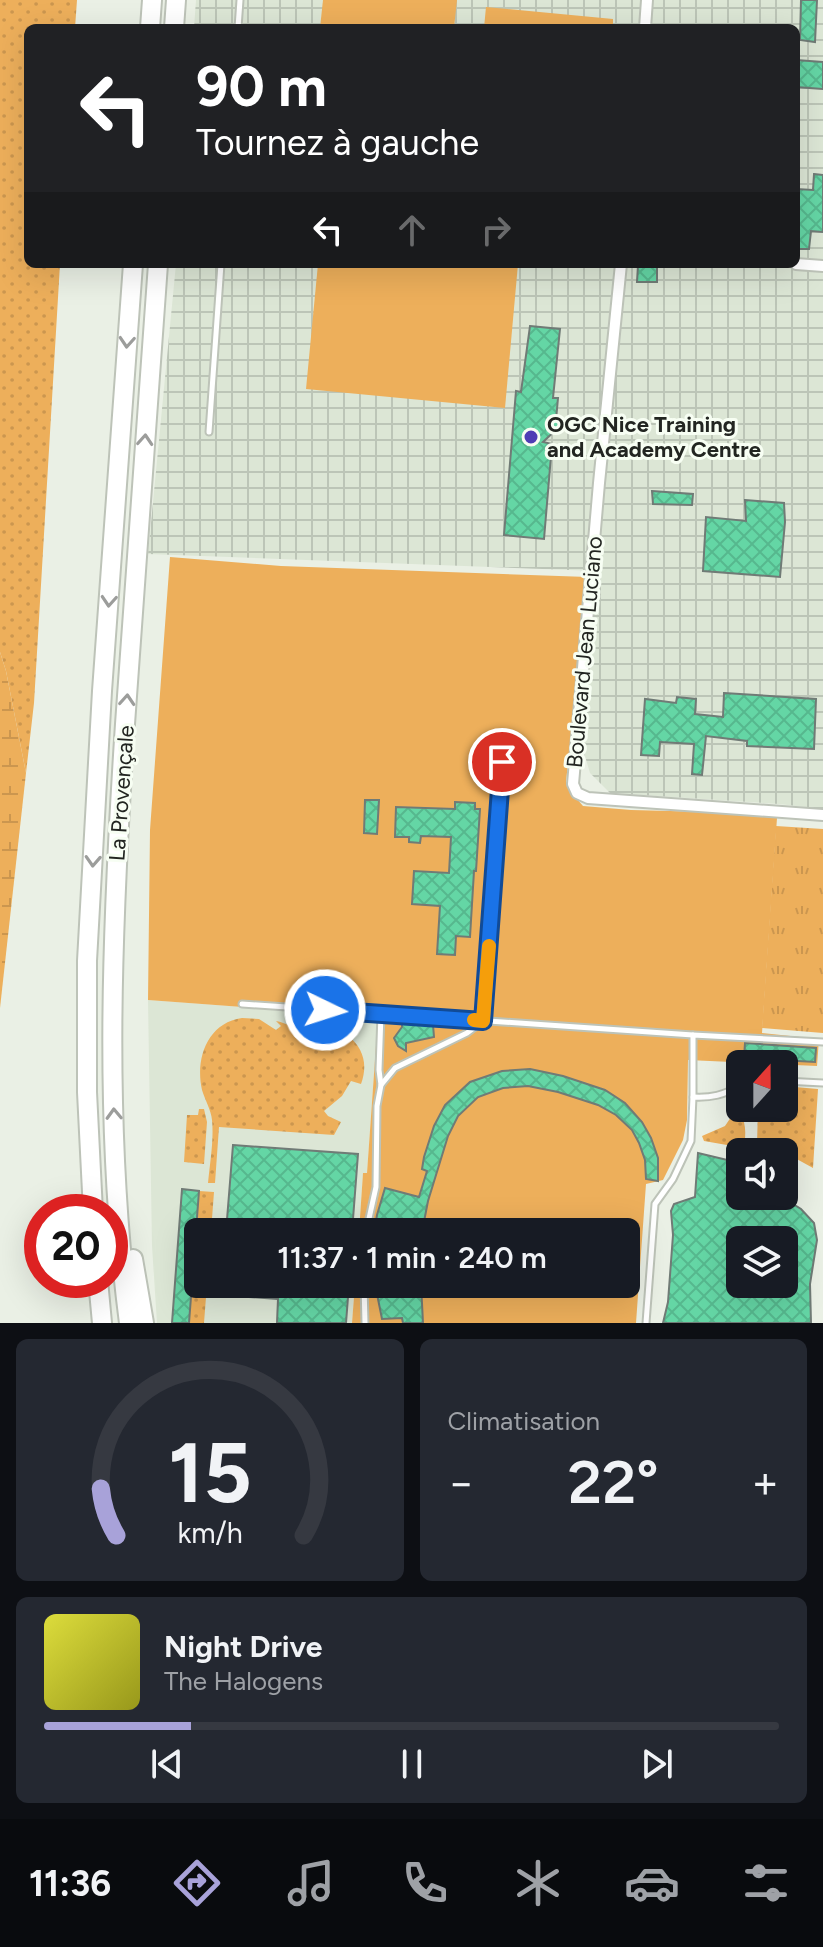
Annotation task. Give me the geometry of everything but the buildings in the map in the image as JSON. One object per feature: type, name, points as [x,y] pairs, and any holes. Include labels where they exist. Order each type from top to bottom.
[{"type":"highway","points":[[150,24],[152,0]]},
{"type":"highway","points":[[174,24],[176,0]]},
{"type":"highway","name":"La Provençale","points":[[92,1194],[87,1092],[87,961],[102,691],[133,268]]},
{"type":"highway","name":"La Provençale","points":[[129,1323],[116,1192],[112,1017],[115,889],[158,268]]},
{"type":"highway","points":[[116,1192],[144,1323]]},
{"type":"highway","points":[[100,1298],[102,1323]]},
{"type":"street","points":[[645,24],[647,0]]},
{"type":"street","points":[[800,264],[823,266]]},
{"type":"street","name":"Boulevard Jean Luciano","points":[[621,268],[573,784],[577,793],[588,798],[823,815]]},
{"type":"lane","points":[[238,24],[240,0]]},
{"type":"lane","points":[[209,432],[221,268]]},
{"type":"lane","points":[[381,1085],[395,1068],[467,1033],[483,1021],[502,762]]},
{"type":"lane","points":[[242,1004],[823,1042]]},
{"type":"lane","points":[[369,1218],[376,1187],[381,1014]]},
{"type":"lane","points":[[646,1323],[655,1204],[673,1179],[691,1141],[693,1035]]},
{"type":"lane","points":[[798,1082],[823,1083]]},
{"type":"lane","points":[[693,1097],[711,1098],[726,1093]]},
{"type":"lane","points":[[364,1298],[365,1323]]},
{"type":"shaded area","points":[[196,0],[823,0],[823,809],[610,793],[590,773],[582,746],[597,571],[148,554],[176,268],[800,268],[800,24],[194,24]]},
{"type":"shaded area","points":[[148,1000],[378,1017],[367,1174],[363,1174],[360,1218],[184,1218],[184,1298],[354,1298],[352,1323],[157,1323],[152,1246]]},
{"type":"green space","points":[[0,0],[77,0],[75,24],[24,24],[24,268],[60,268],[34,703],[26,773],[0,652]]},
{"type":"green space","points":[[323,0],[457,0],[454,24],[320,24]]},
{"type":"green space","points":[[486,7],[613,19],[613,24],[484,24]]},
{"type":"green space","points":[[318,268],[518,268],[505,408],[306,389]]},
{"type":"green space","points":[[170,557],[281,566],[588,577],[566,782],[570,791],[583,806],[777,818],[762,1033],[819,1039],[817,1066],[798,1065],[798,1050],[726,1050],[726,1062],[688,1060],[687,1120],[683,1140],[663,1180],[646,1184],[640,1267],[640,1218],[360,1218],[363,1173],[367,1173],[378,1017],[148,1000],[150,830]]},
{"type":"green space","points":[[0,652],[26,773],[0,1008]]},
{"type":"green space","points":[[776,826],[823,829],[823,1033],[762,1028]]},
{"type":"green space","points":[[242,1018],[259,1019],[276,1030],[281,1026],[276,1021],[301,1034],[305,1030],[311,1035],[316,1031],[322,1036],[326,1032],[332,1037],[337,1033],[343,1039],[347,1035],[361,1051],[363,1077],[361,1084],[351,1081],[342,1096],[324,1111],[341,1122],[334,1135],[219,1127],[215,1183],[208,1183],[212,1128],[200,1078],[202,1055],[206,1044],[220,1027]]},
{"type":"green space","points":[[798,1087],[818,1089],[813,1168],[798,1160],[798,1138],[757,1138],[758,1122],[798,1122]]},
{"type":"green space","points":[[199,1109],[204,1109],[207,1122],[204,1164],[184,1162],[187,1115],[198,1115]]},
{"type":"green space","points":[[728,1122],[744,1122],[745,1138],[726,1138],[726,1145],[704,1141],[702,1136]]},
{"type":"green space","points":[[199,1191],[214,1192],[212,1218],[197,1218]]},
{"type":"green space","points":[[191,1298],[206,1298],[204,1323],[189,1323]]},
{"type":"green space","points":[[354,1298],[638,1298],[636,1323],[352,1323]]},
{"type":"slow traffic","points":[[474,1020],[483,1021],[489,946]]},
{"type":"place","name":"OGC Nice Training and Academy Centre","points":[[531,437]]},
{"type":"route","points":[[325,1010],[483,1021],[502,762]]}]
